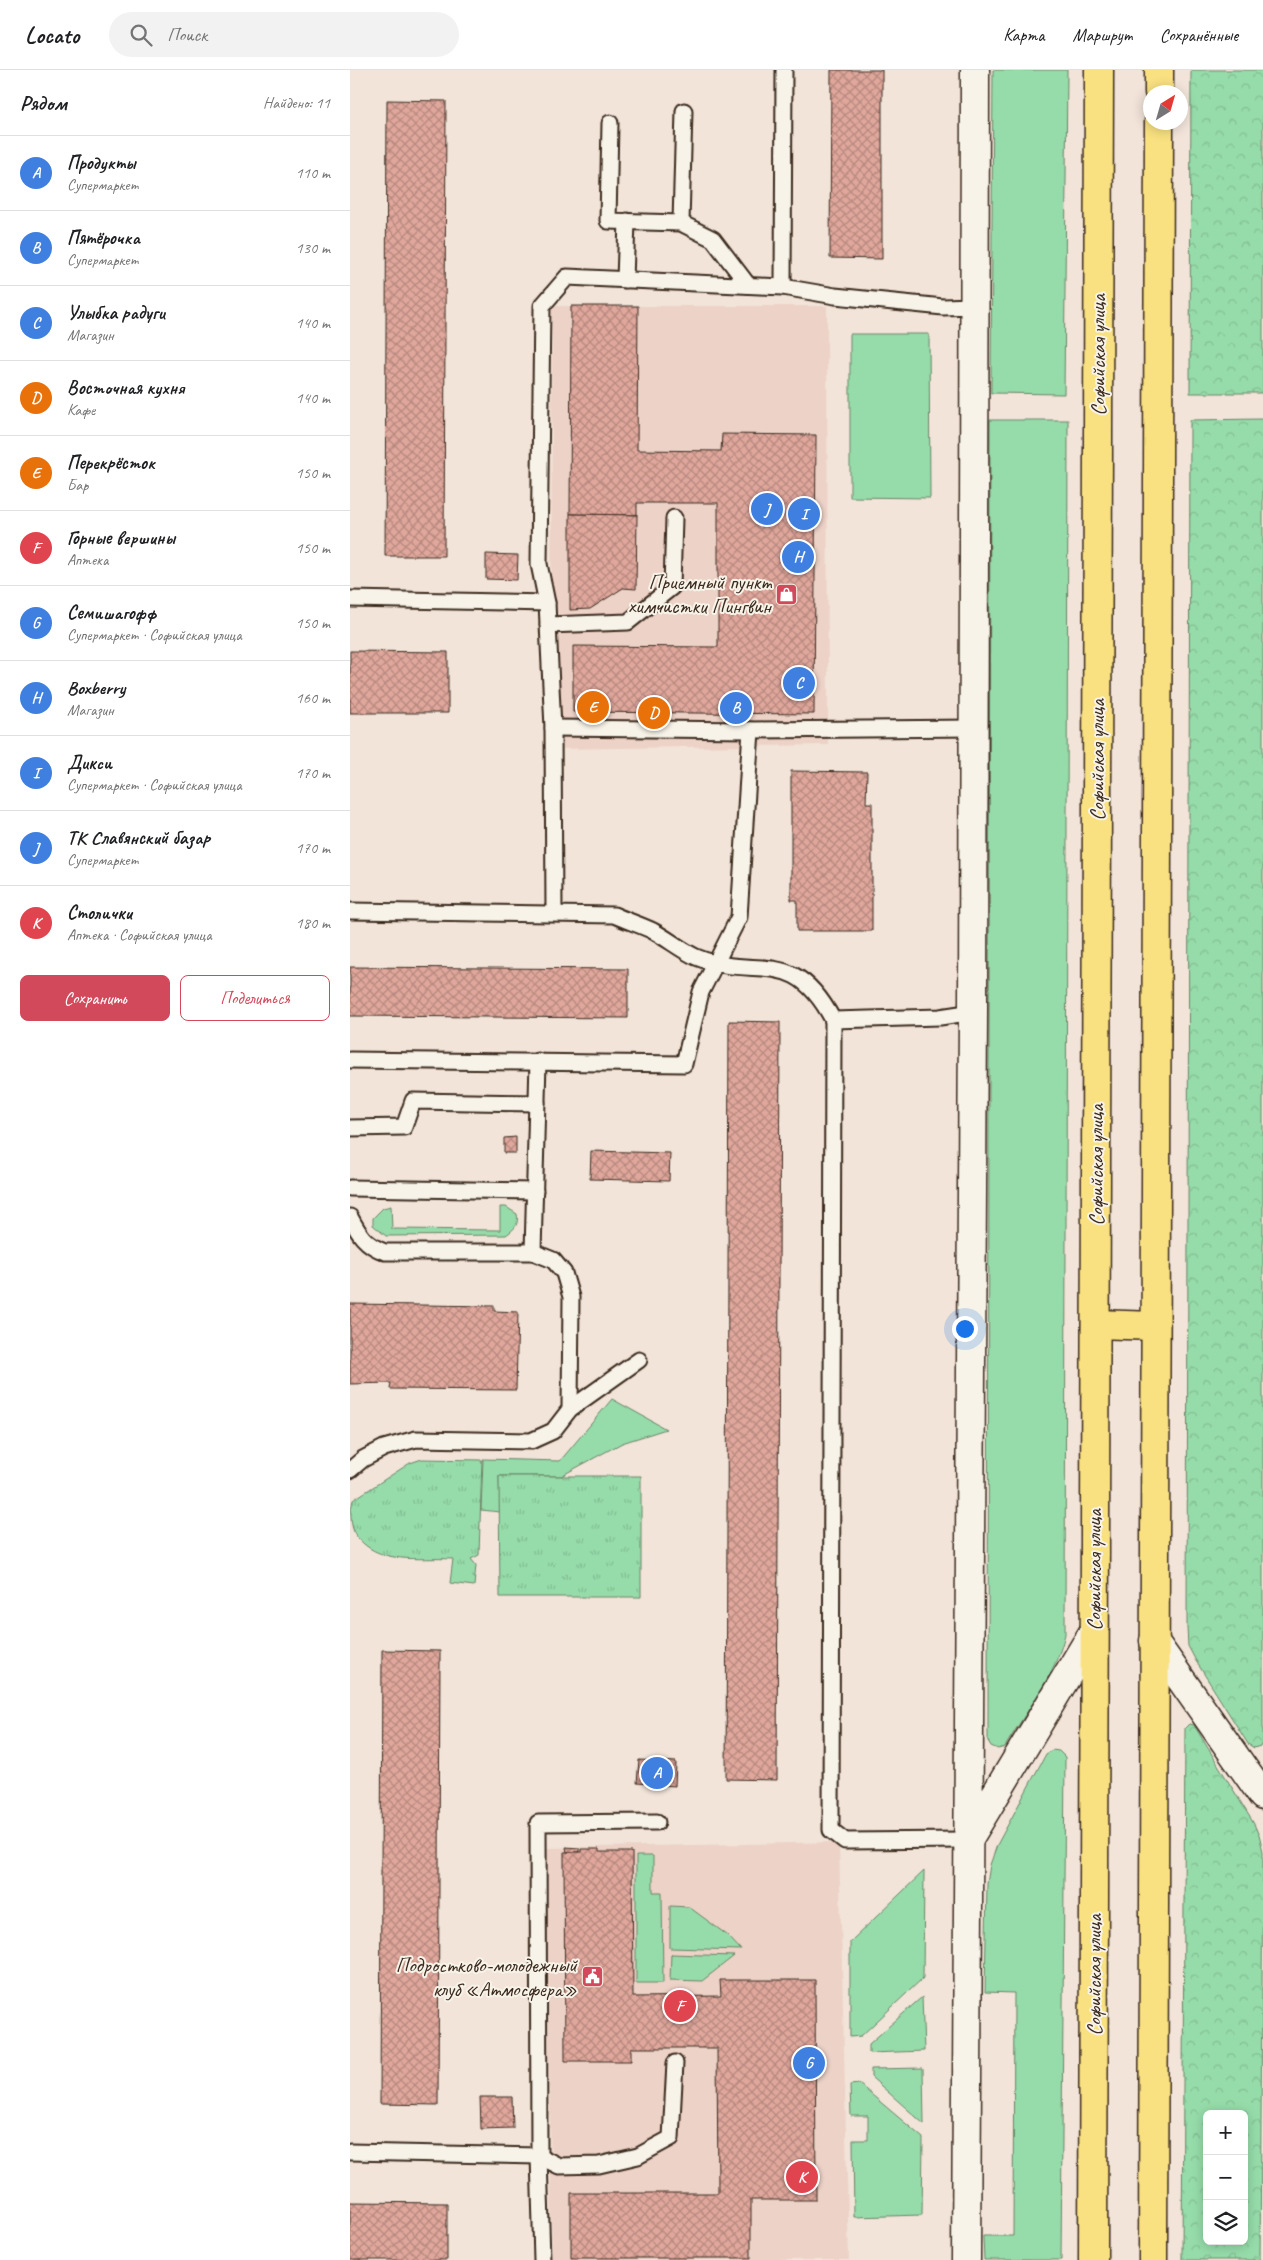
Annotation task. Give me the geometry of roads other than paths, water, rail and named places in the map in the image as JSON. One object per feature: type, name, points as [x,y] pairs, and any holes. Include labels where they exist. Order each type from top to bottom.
[{"type":"main road","name":"Софийская улица","points":[[1094,2260],[1099,70]]},
{"type":"main road","points":[[1159,70],[1159,85]]},
{"type":"main road","points":[[1153,2260],[1154,1326],[1159,130]]},
{"type":"main road","points":[[1096,1324],[1154,1326]]},
{"type":"street","points":[[966,2260],[973,1012],[972,728],[975,70]]},
{"type":"street","points":[[968,1840],[1094,1631]]},
{"type":"street","points":[[1154,1641],[1263,1796]]},
{"type":"lane","points":[[783,287],[784,70]]},
{"type":"lane","points":[[681,223],[684,111]]},
{"type":"lane","points":[[610,123],[608,221],[681,223],[713,239],[748,285]]},
{"type":"lane","points":[[625,280],[627,221]]},
{"type":"lane","points":[[554,913],[553,728],[547,603],[539,564],[542,306],[567,277],[783,287],[835,296],[943,307],[973,306]]},
{"type":"lane","points":[[548,625],[628,622],[672,587],[674,518]]},
{"type":"lane","points":[[350,599],[547,603]]},
{"type":"lane","points":[[553,728],[751,730],[972,728]]},
{"type":"lane","points":[[350,1060],[684,1064],[701,992],[739,917],[751,730]]},
{"type":"lane","points":[[350,911],[614,915],[653,932],[695,956],[717,963],[779,969],[804,980],[822,999],[833,1020],[831,1830],[845,1841],[968,1840]]},
{"type":"lane","points":[[833,1020],[940,1017],[973,1012]]},
{"type":"lane","points":[[533,1252],[538,1061]]},
{"type":"lane","points":[[350,1128],[404,1127],[413,1101],[537,1103]]},
{"type":"lane","points":[[350,1188],[534,1191]]},
{"type":"lane","points":[[350,1217],[362,1239],[373,1248],[385,1252],[533,1252],[554,1260],[564,1273],[571,1297],[570,1409]]},
{"type":"lane","points":[[350,1470],[363,1459],[384,1448],[416,1440],[531,1441],[553,1432],[570,1409],[638,1360]]},
{"type":"lane","points":[[542,2260],[539,2156],[538,1823],[657,1822]]},
{"type":"lane","points":[[350,2152],[539,2156],[559,2166],[599,2165],[638,2156],[671,2138],[675,2063]]},
{"type":"place","name":"ТК Славянский базар","points":[[767,509]]},
{"type":"place","name":"Дикси","points":[[804,514]]},
{"type":"place","name":"Boxberry","points":[[798,557]]},
{"type":"place","name":"Приемный пункт химчистки Пингвин","points":[[787,594]]},
{"type":"place","name":"Улыбка радуги","points":[[799,683]]},
{"type":"place","name":"Перекрёсток","points":[[593,707]]},
{"type":"place","name":"Пятёрочка","points":[[736,708]]},
{"type":"place","name":"Восточная кухня","points":[[654,713]]},
{"type":"place","name":"Продукты","points":[[657,1773]]},
{"type":"place","name":"Подростково-молодежный клуб «Атмосфера»","points":[[593,1977]]},
{"type":"place","name":"Горные вершины","points":[[680,2006]]},
{"type":"place","name":"Семишагофф","points":[[809,2063]]},
{"type":"place","name":"Столички","points":[[802,2177]]}]
